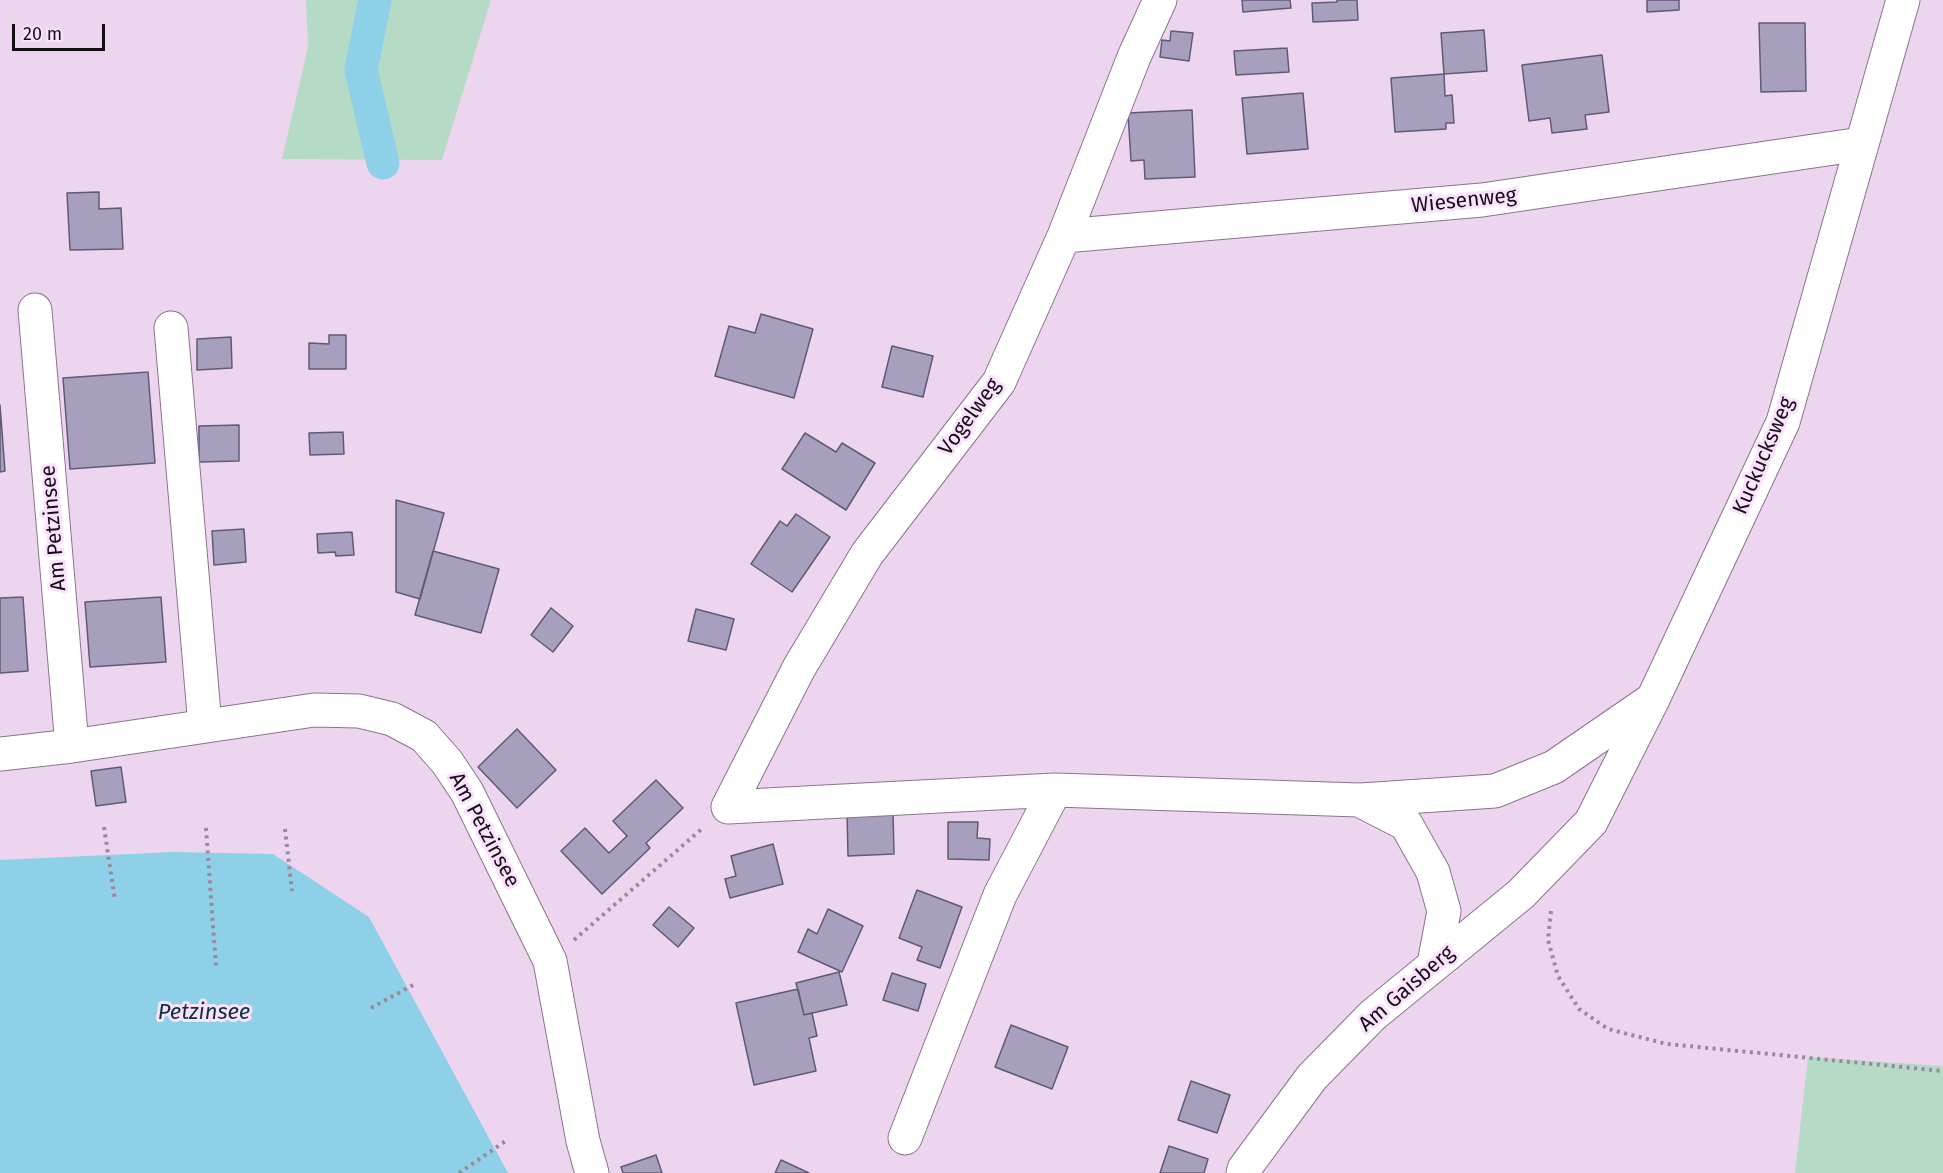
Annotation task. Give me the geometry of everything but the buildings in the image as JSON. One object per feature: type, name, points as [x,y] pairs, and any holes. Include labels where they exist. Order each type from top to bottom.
[{"type":"street","name":"Vogelweg","points":[[728,807],[799,668],[867,554],[999,382],[1064,236],[1134,57],[1160,0]]},
{"type":"street","name":"Kuckucksweg","points":[[1591,822],[1653,699],[1783,422],[1903,0]]},
{"type":"street","name":"Wiesenweg","points":[[1064,236],[1482,201],[1861,144]]},
{"type":"street","name":"Am Petzinsee","points":[[36,310],[72,747]]},
{"type":"street","points":[[171,328],[205,726]]},
{"type":"street","points":[[728,807],[1055,790],[1359,800],[1495,791],[1554,767],[1653,699]]},
{"type":"street","name":"Am Petzinsee","points":[[0,754],[72,747],[314,710],[359,711],[392,720],[423,736],[447,762],[467,792],[550,961],[583,1141],[592,1173]]},
{"type":"street","points":[[905,1138],[1000,896],[1055,790]]},
{"type":"street","points":[[1359,800],[1406,824],[1433,872],[1444,912],[1434,964]]},
{"type":"street","name":"Am Gaisberg","points":[[1243,1173],[1244,1168],[1312,1077],[1372,1015],[1521,894],[1591,822]]},
{"type":"path","points":[[550,961],[728,807]]},
{"type":"path","points":[[104,827],[115,902]]},
{"type":"path","points":[[206,828],[216,967]]},
{"type":"path","points":[[285,829],[292,891]]},
{"type":"path","points":[[1551,906],[1548,940],[1558,976],[1579,1009],[1608,1029],[1667,1044],[1943,1071]]},
{"type":"path","points":[[371,1008],[415,984]]},
{"type":"path","points":[[459,1173],[507,1140]]},
{"type":"green space","points":[[306,0],[491,0],[442,160],[282,159],[308,47]]},
{"type":"green space","points":[[1808,1057],[1943,1066],[1943,1173],[1795,1173]]},
{"type":"water","name":"Petzinsee","points":[[173,852],[273,854],[369,917],[508,1173],[0,1173],[0,860]]},
{"type":"waterway","points":[[375,0],[361,70],[383,163]]}]
